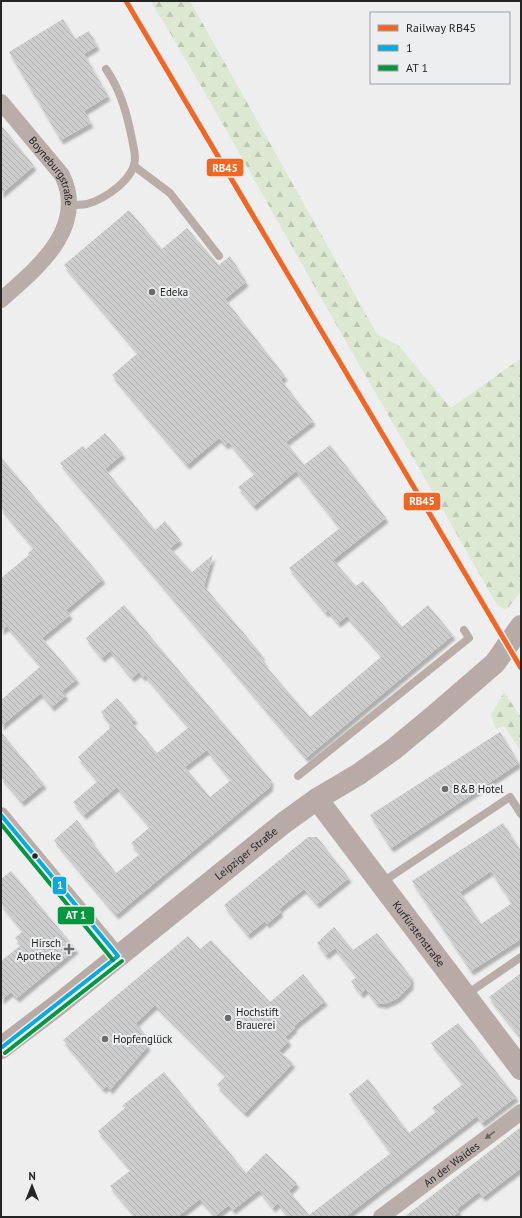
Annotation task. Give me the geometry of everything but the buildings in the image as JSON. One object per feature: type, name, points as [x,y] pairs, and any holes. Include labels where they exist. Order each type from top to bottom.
[{"type":"main road","name":"Leipziger Straße","points":[[1,1048],[281,825],[317,799],[350,780],[394,749],[495,663],[521,626]]},
{"type":"main road","name":"Leipziger Straße","points":[[495,663],[521,654]]},
{"type":"main road","name":"Kurfürstenstraße","points":[[317,799],[521,1069]]},
{"type":"street","name":"Boyneburgstraße","points":[[1,102],[62,175],[66,183],[68,205],[63,229],[46,259],[1,300]]},
{"type":"street","points":[[1,815],[118,956]]},
{"type":"street","name":"An der Waides","points":[[381,1217],[521,1112]]},
{"type":"lane","points":[[68,205],[87,204],[105,196],[123,182],[134,166],[135,157],[128,118],[121,96],[106,69]]},
{"type":"lane","points":[[134,166],[170,193],[219,256]]},
{"type":"lane","points":[[298,776],[469,638],[464,630]]},
{"type":"lane","points":[[381,883],[510,797],[521,814]]},
{"type":"lane","points":[[466,995],[521,957]]},
{"type":"green space","points":[[151,1],[190,1],[377,334],[398,345],[451,408],[520,359],[521,346],[521,592],[506,610],[497,605]]},
{"type":"green space","points":[[504,692],[521,717],[521,751],[504,726],[496,729],[491,715]]},
{"type":"rail line","name":"RB45","points":[[126,1],[521,668]]},
{"type":"transit line","name":"1","points":[[1,815],[118,956]]},
{"type":"transit line","points":[[1,824],[113,960]]},
{"type":"transit line","name":"1","points":[[1,1048],[118,956]]},
{"type":"transit line","points":[[5,1053],[122,961]]},
{"type":"place","name":"Edeka","points":[[152,292]]},
{"type":"place","name":"B&B Hotel","points":[[445,789]]},
{"type":"place","name":"Hirsch Apotheke","points":[[69,949]]},
{"type":"place","name":"Hochstift Brauerei","points":[[228,1018]]},
{"type":"place","name":"Hopfenglück","points":[[105,1039]]}]
